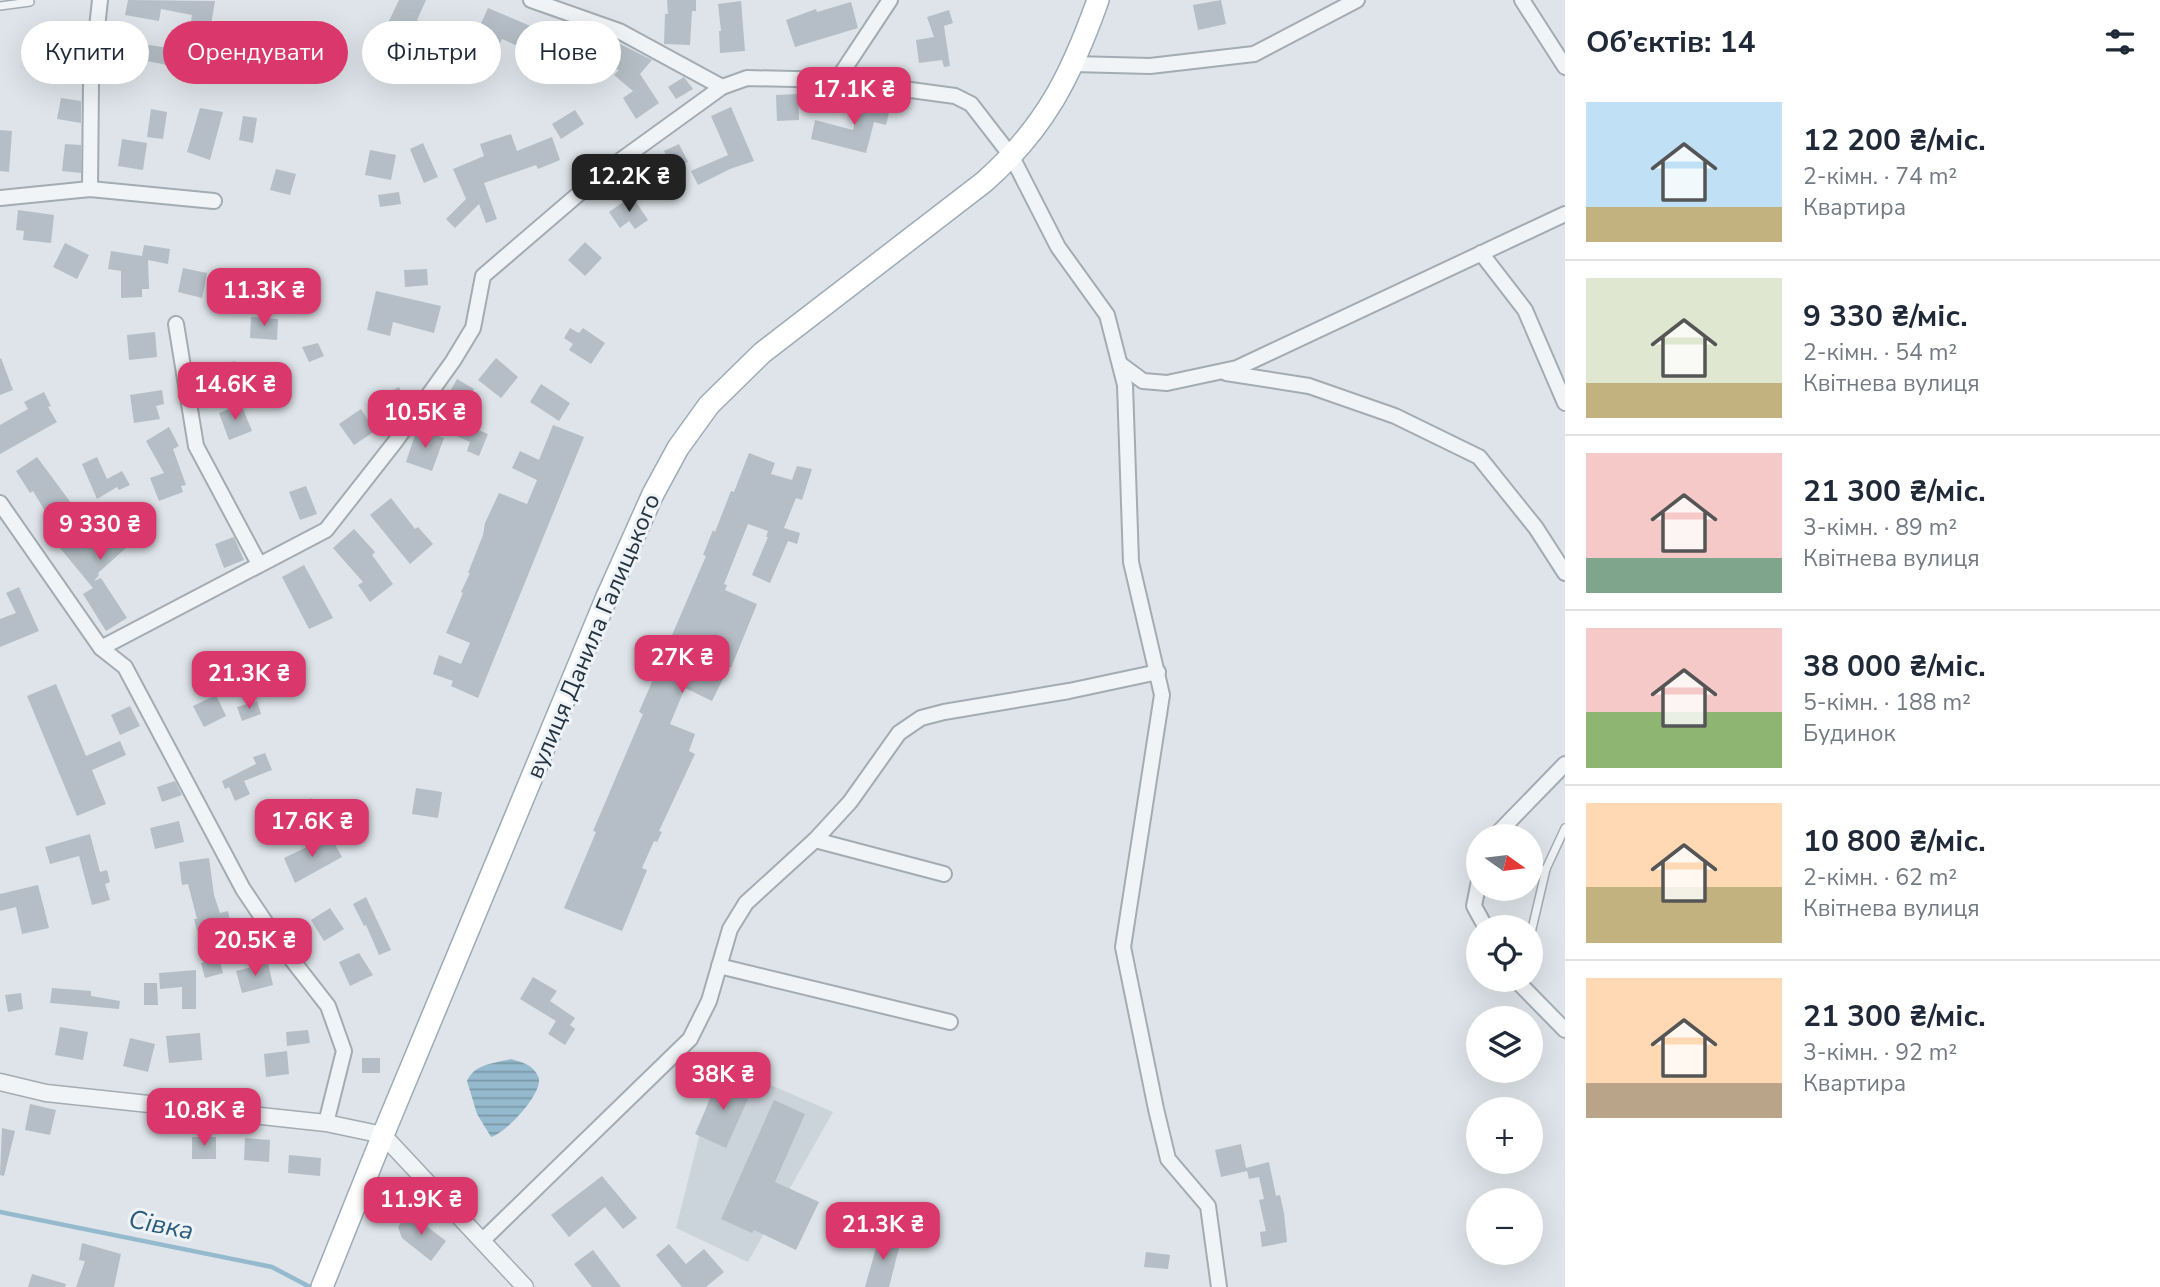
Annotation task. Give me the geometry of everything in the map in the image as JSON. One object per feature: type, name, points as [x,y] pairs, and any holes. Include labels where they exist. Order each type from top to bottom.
[{"type":"main road","name":"вулиця Данила Галицького","points":[[322,1287],[606,599],[653,494],[677,448],[709,405],[762,353],[984,182],[1012,157],[1058,95],[1098,0]]},
{"type":"street","points":[[90,189],[91,82],[100,0]]},
{"type":"street","points":[[531,0],[619,32],[722,87]]},
{"type":"street","points":[[837,80],[890,0]]},
{"type":"street","points":[[1073,64],[1150,66],[1254,54],[1357,0]]},
{"type":"street","points":[[1522,0],[1565,67]]},
{"type":"street","points":[[102,648],[326,530],[395,442],[453,361],[472,328],[483,276],[603,173],[722,87],[747,78],[837,80],[955,96],[971,104],[1012,157],[1058,247],[1107,315],[1125,385],[1131,562],[1162,695],[1123,947],[1168,1158],[1208,1206],[1219,1287]]},
{"type":"street","points":[[0,198],[90,189],[214,201]]},
{"type":"street","points":[[1120,364],[1143,381],[1167,383],[1237,368],[1565,214]]},
{"type":"street","points":[[1481,253],[1525,310],[1565,403]]},
{"type":"street","points":[[176,324],[196,446],[259,564]]},
{"type":"street","points":[[1221,372],[1309,386],[1395,416],[1479,457],[1536,528],[1565,573]]},
{"type":"street","points":[[0,503],[102,648],[125,667],[243,889],[282,947],[328,1006],[344,1051],[326,1123]]},
{"type":"street","points":[[482,1241],[690,1039],[709,1001],[730,929],[746,902],[815,840],[850,802],[899,733],[921,718],[944,712],[1069,691],[1158,672]]},
{"type":"street","points":[[1507,824],[1565,764]]},
{"type":"street","points":[[815,840],[944,874]]},
{"type":"street","points":[[719,965],[950,1022]]},
{"type":"street","points":[[1529,992],[1565,1030]]},
{"type":"street","points":[[0,1083],[46,1093],[326,1123],[383,1135],[524,1287]]},
{"type":"lane","points":[[0,6],[30,2]]},
{"type":"lane","points":[[1535,915],[1546,869],[1565,828]]},
{"type":"shaded area","points":[[718,1062],[833,1112],[748,1262],[676,1228]]},
{"type":"water","points":[[511,1059],[533,1069],[539,1083],[523,1111],[491,1137],[477,1114],[467,1081],[470,1075],[480,1068]]},
{"type":"building","points":[[128,0],[215,1],[212,21],[191,21],[192,15],[161,9],[159,21],[125,15]]},
{"type":"building","points":[[399,0],[426,0],[419,21],[389,21]]},
{"type":"building","points":[[667,0],[696,0],[696,11],[692,11],[690,45],[664,44]]},
{"type":"building","points":[[1221,0],[1226,24],[1198,30],[1193,5]]},
{"type":"building","points":[[741,1],[745,51],[720,53],[718,4]]},
{"type":"building","points":[[851,2],[858,28],[795,47],[786,20],[816,9],[817,12]]},
{"type":"building","points":[[488,8],[519,21],[515,21],[515,45],[502,39],[501,41],[501,21],[482,21]]},
{"type":"building","points":[[949,10],[953,23],[944,26],[950,66],[944,67],[942,60],[919,63],[916,40],[934,37],[927,17]]},
{"type":"building","points":[[621,44],[652,60],[640,74],[659,103],[636,119],[623,98],[633,91],[621,81]]},
{"type":"building","points":[[149,45],[163,47],[163,64],[149,61]]},
{"type":"building","points":[[684,77],[693,89],[676,99],[668,87]]},
{"type":"building","points":[[798,94],[799,120],[777,121],[776,95]]},
{"type":"building","points":[[61,98],[81,101],[81,123],[57,119]]},
{"type":"building","points":[[861,98],[891,105],[886,125],[874,122],[866,153],[811,139],[815,120],[853,130]]},
{"type":"building","points":[[731,107],[754,161],[730,169],[698,185],[691,171],[728,155],[711,116]]},
{"type":"building","points":[[200,108],[223,112],[210,160],[187,152]]},
{"type":"building","points":[[151,109],[167,112],[163,139],[147,137]]},
{"type":"building","points":[[575,110],[584,124],[561,139],[552,124]]},
{"type":"building","points":[[243,116],[257,118],[253,143],[239,140]]},
{"type":"building","points":[[0,130],[12,131],[9,172],[0,171]]},
{"type":"building","points":[[511,134],[517,151],[552,137],[560,160],[538,169],[536,165],[484,183],[497,219],[486,223],[479,204],[455,228],[446,219],[466,199],[453,169],[484,156],[480,144]]},
{"type":"building","points":[[122,139],[147,143],[143,170],[118,166]]},
{"type":"building","points":[[423,143],[438,177],[424,183],[410,149]]},
{"type":"building","points":[[65,144],[81,145],[81,173],[62,171]]},
{"type":"building","points":[[679,144],[688,162],[673,169],[664,151]]},
{"type":"building","points":[[370,150],[396,155],[391,180],[365,175]]},
{"type":"building","points":[[276,169],[296,174],[290,195],[270,190]]},
{"type":"building","points":[[399,192],[401,204],[380,207],[378,195]]},
{"type":"building","points":[[632,196],[648,220],[635,229],[629,221],[620,228],[609,212]]},
{"type":"building","points":[[18,210],[54,215],[51,243],[23,240],[24,231],[16,230]]},
{"type":"building","points":[[585,242],[602,258],[585,276],[568,260]]},
{"type":"building","points":[[65,243],[89,255],[77,279],[53,267]]},
{"type":"building","points":[[144,245],[170,249],[168,264],[148,260],[149,289],[142,289],[142,297],[121,298],[121,271],[108,269],[111,251],[142,256]]},
{"type":"building","points":[[183,268],[207,273],[202,298],[178,292]]},
{"type":"building","points":[[427,269],[428,285],[405,287],[404,270]]},
{"type":"building","points":[[376,291],[441,306],[434,333],[393,322],[390,336],[367,330]]},
{"type":"building","points":[[251,317],[278,319],[277,340],[250,338]]},
{"type":"building","points":[[570,328],[579,333],[583,328],[605,343],[591,364],[569,350],[573,344],[564,338]]},
{"type":"building","points":[[155,332],[157,357],[129,360],[127,335]]},
{"type":"building","points":[[318,343],[324,356],[309,362],[302,347]]},
{"type":"building","points":[[496,358],[518,377],[501,398],[478,380]]},
{"type":"building","points":[[0,359],[13,390],[0,395]]},
{"type":"building","points":[[235,361],[240,386],[212,392],[207,367]]},
{"type":"building","points":[[457,379],[474,389],[464,408],[446,399]]},
{"type":"building","points":[[541,384],[570,403],[559,421],[530,402]]},
{"type":"building","points":[[399,387],[409,407],[395,418],[383,395]]},
{"type":"building","points":[[162,390],[164,404],[156,406],[160,419],[134,423],[130,395]]},
{"type":"building","points":[[44,392],[51,406],[48,407],[57,422],[0,454],[0,425],[28,409],[24,402]]},
{"type":"building","points":[[241,404],[252,431],[229,440],[219,413]]},
{"type":"building","points":[[361,409],[375,431],[354,445],[339,424]]},
{"type":"building","points":[[457,421],[488,434],[479,456],[467,451],[470,442],[452,434]]},
{"type":"building","points":[[553,425],[584,437],[478,698],[451,686],[453,681],[433,674],[439,655],[461,664],[470,643],[446,633],[463,593],[461,592],[470,573],[485,523],[499,493],[527,504],[537,480],[512,468],[520,451],[539,460]]},
{"type":"building","points":[[169,427],[179,446],[173,449],[186,485],[181,486],[183,492],[159,501],[150,478],[164,473],[146,441]]},
{"type":"building","points":[[417,429],[444,438],[432,471],[406,462]]},
{"type":"building","points":[[749,453],[775,463],[771,474],[792,480],[797,466],[812,469],[802,500],[796,498],[784,528],[800,533],[797,544],[788,541],[770,583],[752,575],[768,531],[748,524],[724,584],[727,585],[725,590],[757,604],[731,668],[729,667],[712,701],[685,688],[670,724],[695,734],[689,751],[695,754],[659,831],[662,832],[657,842],[654,841],[642,868],[647,870],[622,931],[564,908],[596,832],[593,831],[643,714],[639,712],[706,556],[703,555],[713,530],[715,532],[731,491],[734,492]]},
{"type":"building","points":[[37,457],[77,511],[54,526],[33,491],[30,493],[16,471]]},
{"type":"building","points":[[97,457],[107,479],[122,471],[130,485],[119,490],[117,487],[97,499],[82,464]]},
{"type":"building","points":[[306,486],[317,514],[300,520],[289,492]]},
{"type":"building","points":[[391,498],[415,529],[418,527],[433,544],[410,564],[370,515]]},
{"type":"building","points":[[108,508],[137,538],[98,573],[94,581],[101,578],[127,618],[106,631],[83,594],[93,588],[60,548]]},
{"type":"building","points":[[354,529],[375,552],[372,555],[393,584],[370,602],[358,585],[363,582],[333,548]]},
{"type":"building","points":[[234,537],[244,560],[224,568],[215,544]]},
{"type":"building","points":[[304,565],[333,618],[309,629],[282,577]]},
{"type":"building","points":[[19,587],[39,631],[0,647],[0,619],[16,613],[6,593]]},
{"type":"building","points":[[56,684],[86,756],[120,741],[126,755],[92,770],[106,804],[77,816],[27,696]]},
{"type":"building","points":[[216,695],[226,716],[204,727],[193,706]]},
{"type":"building","points":[[257,701],[261,714],[242,721],[237,707]]},
{"type":"building","points":[[130,706],[140,726],[120,735],[111,715]]},
{"type":"building","points":[[265,753],[272,770],[244,781],[250,794],[235,801],[229,787],[225,789],[222,781],[256,764],[253,757]]},
{"type":"building","points":[[175,781],[182,795],[162,802],[157,787]]},
{"type":"building","points":[[416,788],[442,792],[438,818],[412,814]]},
{"type":"building","points":[[312,798],[320,819],[273,838],[262,816],[288,804],[289,807]]},
{"type":"building","points":[[179,821],[184,842],[155,849],[150,828]]},
{"type":"building","points":[[90,834],[100,872],[107,870],[110,882],[105,884],[110,900],[92,905],[79,856],[50,864],[45,847]]},
{"type":"building","points":[[331,837],[342,857],[295,883],[284,858]]},
{"type":"building","points":[[209,858],[214,895],[220,913],[228,911],[231,925],[237,923],[243,944],[224,950],[217,926],[197,931],[194,919],[197,919],[188,884],[182,885],[179,862]]},
{"type":"building","points":[[38,885],[49,928],[22,934],[16,907],[0,911],[0,894]]},
{"type":"building","points":[[366,897],[391,950],[379,955],[353,904]]},
{"type":"building","points":[[330,908],[344,929],[324,941],[311,920]]},
{"type":"building","points":[[359,953],[373,975],[350,986],[339,962]]},
{"type":"building","points":[[219,958],[223,973],[205,978],[201,963]]},
{"type":"building","points":[[268,963],[273,985],[242,993],[236,971]]},
{"type":"building","points":[[196,970],[196,1009],[182,1009],[182,987],[160,989],[159,973]]},
{"type":"building","points":[[533,977],[557,991],[550,1001],[575,1018],[570,1025],[575,1029],[565,1045],[548,1034],[556,1021],[520,999]]},
{"type":"building","points":[[144,983],[157,983],[158,1005],[144,1005]]},
{"type":"building","points":[[52,988],[91,991],[91,996],[120,1001],[119,1009],[50,1003]]},
{"type":"building","points":[[21,993],[23,1009],[8,1012],[5,995]]},
{"type":"building","points":[[60,1027],[88,1032],[83,1060],[55,1055]]},
{"type":"building","points":[[308,1030],[310,1043],[287,1046],[286,1032]]},
{"type":"building","points":[[200,1033],[202,1060],[169,1063],[166,1036]]},
{"type":"building","points":[[130,1038],[155,1044],[148,1072],[123,1066]]},
{"type":"building","points":[[287,1051],[289,1074],[266,1077],[264,1054]]},
{"type":"building","points":[[362,1058],[380,1058],[380,1073],[362,1073]]},
{"type":"building","points":[[720,1076],[752,1090],[726,1148],[695,1134]]},
{"type":"building","points":[[774,1100],[805,1114],[775,1182],[819,1202],[796,1250],[754,1230],[752,1233],[721,1219]]},
{"type":"building","points":[[30,1104],[56,1110],[50,1135],[25,1130]]},
{"type":"building","points":[[2,1128],[15,1131],[4,1176],[0,1175]]},
{"type":"building","points":[[192,1137],[216,1137],[216,1159],[192,1159]]},
{"type":"building","points":[[245,1138],[270,1140],[269,1162],[244,1160]]},
{"type":"building","points":[[1241,1144],[1246,1168],[1269,1162],[1276,1196],[1280,1195],[1287,1242],[1262,1247],[1260,1232],[1266,1231],[1259,1200],[1264,1199],[1259,1177],[1249,1179],[1247,1171],[1221,1177],[1215,1150]]},
{"type":"building","points":[[289,1155],[321,1158],[320,1176],[288,1173]]},
{"type":"building","points":[[602,1176],[637,1218],[623,1229],[605,1207],[569,1237],[551,1215]]},
{"type":"building","points":[[405,1217],[417,1219],[446,1241],[431,1261],[402,1238],[398,1227]]},
{"type":"building","points":[[880,1234],[901,1240],[889,1287],[865,1287]]},
{"type":"building","points":[[82,1243],[121,1254],[114,1287],[76,1287],[85,1261],[79,1260]]},
{"type":"building","points":[[669,1244],[686,1264],[704,1249],[724,1272],[706,1287],[682,1287],[656,1255]]},
{"type":"building","points":[[593,1250],[621,1287],[592,1287],[574,1264]]},
{"type":"building","points":[[1146,1252],[1170,1255],[1168,1269],[1144,1267]]},
{"type":"building","points":[[32,1274],[66,1284],[65,1287],[28,1287]]},
{"type":"waterway","name":"Сівка","points":[[0,1212],[272,1267],[310,1287]]}]
